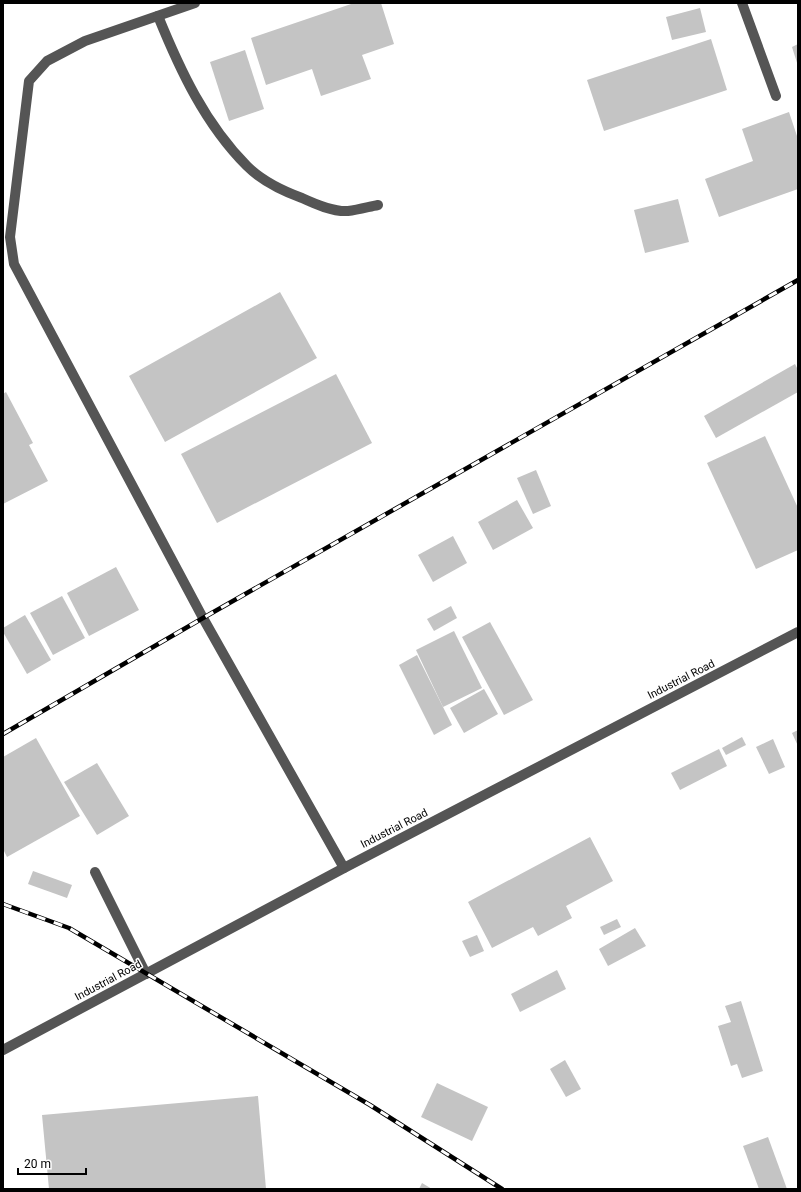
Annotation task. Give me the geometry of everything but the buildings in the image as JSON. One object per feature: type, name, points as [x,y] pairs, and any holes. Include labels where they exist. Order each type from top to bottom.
[{"type":"street","points":[[195,3],[85,41],[47,61],[29,81],[10,237],[14,264],[203,618],[344,868]]},
{"type":"street","points":[[742,3],[776,96]]},
{"type":"street","points":[[158,16],[179,66],[197,100],[218,133],[248,167],[284,191],[320,206],[347,211],[378,205]]},
{"type":"street","name":"Industrial Road","points":[[3,1050],[344,868],[798,632]]},
{"type":"street","points":[[95,872],[146,974]]},
{"type":"railway","points":[[3,734],[203,618],[798,280]]},
{"type":"railway","points":[[3,904],[69,928],[370,1105],[502,1189]]}]
